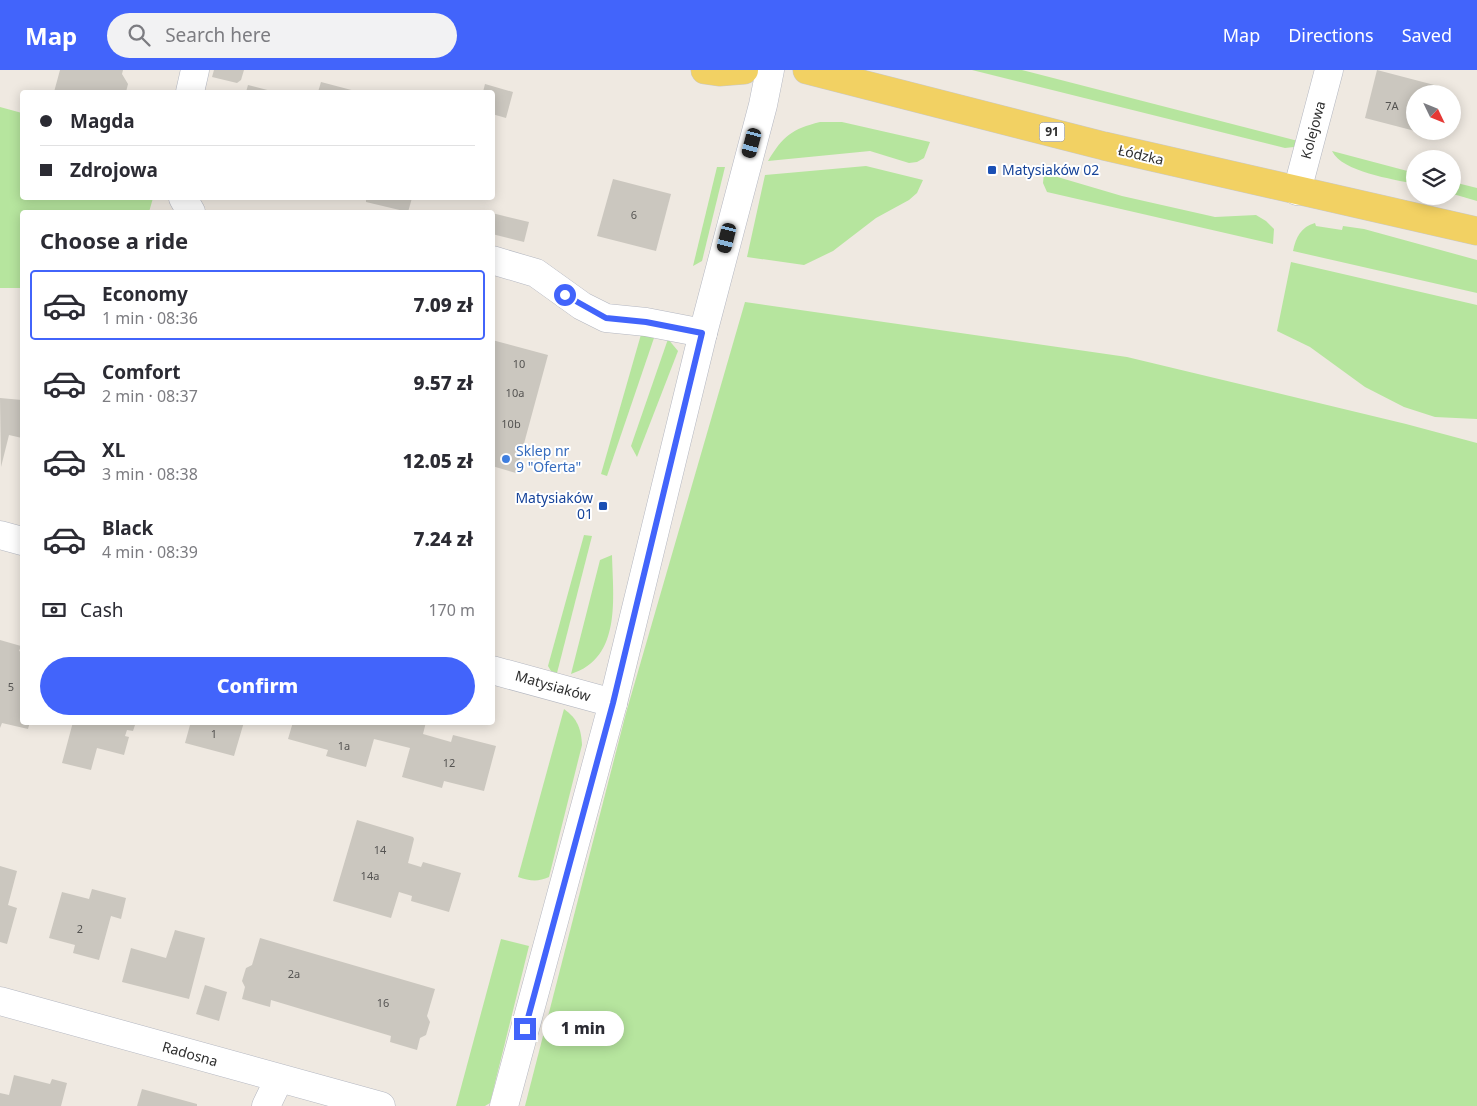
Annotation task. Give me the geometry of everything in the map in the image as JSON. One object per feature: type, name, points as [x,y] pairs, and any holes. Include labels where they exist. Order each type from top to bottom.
[{"type":"main road","points":[[705,70],[718,72],[744,70]]},
{"type":"main road","name":"Łódzka","points":[[807,70],[1104,146],[1477,231]]},
{"type":"street","points":[[190,90],[195,70]]},
{"type":"street","points":[[504,1106],[613,703],[702,333],[763,105],[770,70]]},
{"type":"street","name":"Kolejowa","points":[[1297,191],[1329,70]]},
{"type":"street","points":[[495,261],[536,273],[576,302],[606,318],[646,322],[702,333]]},
{"type":"street","points":[[0,535],[20,540]]},
{"type":"street","name":"Matysiaków","points":[[495,671],[613,703]]},
{"type":"street","name":"Radosna","points":[[0,1001],[279,1080],[381,1106]]},
{"type":"street","points":[[266,1106],[279,1080]]},
{"type":"green space","points":[[972,70],[1022,70],[1298,141],[1294,147],[1285,148]]},
{"type":"green space","points":[[0,107],[20,112],[20,200],[152,200],[150,210],[20,210],[20,288],[0,288]]},
{"type":"green space","points":[[820,122],[842,122],[930,142],[924,158],[917,162],[909,163],[870,151],[768,161],[789,135]]},
{"type":"green space","points":[[1332,151],[1406,171],[1406,182],[1369,174],[1346,164]]},
{"type":"green space","points":[[866,166],[923,180],[917,193],[909,200],[876,218],[833,251],[804,265],[747,257],[765,175]]},
{"type":"green space","points":[[717,167],[725,167],[702,261],[693,266]]},
{"type":"green space","points":[[1044,173],[1122,196],[1215,217],[1256,215],[1274,229],[1273,244],[1047,192],[1043,183]]},
{"type":"green space","points":[[1461,184],[1477,188],[1477,201],[1461,196]]},
{"type":"green space","points":[[1315,223],[1316,226],[1342,230],[1343,226],[1364,229],[1477,260],[1477,293],[1293,251],[1300,233],[1306,227]]},
{"type":"green space","points":[[1291,262],[1477,305],[1477,419],[1435,417],[1404,407],[1365,387],[1310,347],[1277,331]]},
{"type":"green space","points":[[745,302],[1127,357],[1406,424],[1477,443],[1477,1106],[525,1106],[626,713]]},
{"type":"green space","points":[[642,331],[655,335],[607,476],[601,474]]},
{"type":"green space","points":[[668,339],[678,351],[637,457],[631,446]]},
{"type":"green space","points":[[584,535],[592,536],[557,673],[551,671],[548,666]]},
{"type":"green space","points":[[612,555],[613,607],[607,641],[599,655],[587,666],[571,674],[600,560]]},
{"type":"green space","points":[[564,709],[573,717],[578,725],[582,745],[549,877],[538,880],[526,879],[518,877]]},
{"type":"green space","points":[[501,939],[529,946],[490,1103],[485,1106],[456,1106]]},
{"type":"building","points":[[60,70],[123,70],[122,74],[128,84],[126,90],[55,90]]},
{"type":"building","points":[[214,70],[244,70],[241,80],[237,83],[212,77]]},
{"type":"building","points":[[1377,70],[1434,85],[1406,85],[1406,129],[1365,118]]},
{"type":"building","points":[[321,82],[351,90],[319,90]]},
{"type":"building","points":[[485,84],[513,92],[506,118],[495,115],[495,90],[484,90]]},
{"type":"building","points":[[248,85],[267,90],[247,90]]},
{"type":"building","points":[[613,179],[671,194],[656,251],[597,236]]},
{"type":"building","points":[[366,200],[411,200],[409,210],[400,210],[366,202]]},
{"type":"building","points":[[495,214],[529,222],[524,242],[495,235]]},
{"type":"building","points":[[495,341],[548,355],[516,473],[495,467]]},
{"type":"building","points":[[0,398],[20,400],[20,438],[9,435],[1,467]]},
{"type":"building","points":[[0,640],[20,646],[20,725],[29,725],[28,729],[2,723],[0,728]]},
{"type":"building","points":[[72,725],[135,725],[133,731],[127,730],[125,736],[129,737],[124,755],[97,748],[91,770],[62,763]]},
{"type":"building","points":[[190,725],[243,725],[234,756],[185,743]]},
{"type":"building","points":[[292,725],[425,725],[423,734],[451,742],[453,735],[496,746],[484,791],[444,781],[442,788],[402,777],[410,748],[374,739],[366,767],[326,756],[328,750],[288,739]]},
{"type":"building","points":[[357,820],[413,837],[408,863],[421,867],[423,862],[461,873],[449,912],[411,901],[412,896],[399,892],[391,918],[333,901]]},
{"type":"building","points":[[0,866],[17,871],[8,905],[17,908],[7,944],[0,942]]},
{"type":"building","points":[[92,889],[126,898],[121,919],[111,916],[99,960],[73,953],[75,945],[49,938],[62,892],[89,899]]},
{"type":"building","points":[[175,930],[205,938],[189,999],[122,982],[131,948],[166,958]]},
{"type":"building","points":[[260,938],[435,989],[427,1016],[430,1022],[426,1035],[420,1038],[417,1050],[390,1042],[391,1036],[271,1000],[270,1007],[242,999],[245,987],[242,981],[246,968],[252,965]]},
{"type":"building","points":[[205,985],[227,992],[219,1021],[196,1014]]},
{"type":"building","points":[[14,1075],[50,1084],[52,1079],[67,1083],[61,1106],[0,1106],[0,1093],[9,1095]]},
{"type":"building","points":[[142,1089],[197,1104],[197,1106],[137,1106]]},
{"type":"place","name":"Matysiaków 02","points":[[992,170]]},
{"type":"place","name":"Sklep nr 9 \"Oferta\"","points":[[506,459]]},
{"type":"place","name":"Matysiaków 01","points":[[603,506]]},
{"type":"route","points":[[525,1029],[613,703],[702,333],[666,325],[606,318],[565,295]]}]
